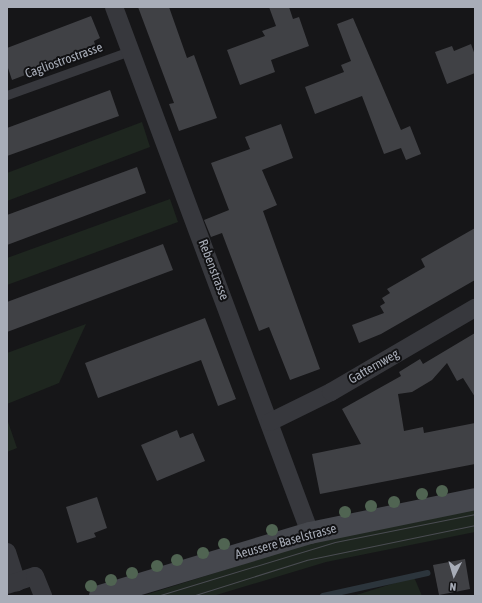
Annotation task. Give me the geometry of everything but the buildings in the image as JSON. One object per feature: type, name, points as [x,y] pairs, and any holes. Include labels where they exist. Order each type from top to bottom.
[{"type":"main road","name":"Aeussere Baselstrasse","points":[[100,596],[310,533],[475,499]]},
{"type":"street","name":"Rebenstrasse","points":[[114,7],[270,422],[310,533]]},
{"type":"street","name":"Gatternweg","points":[[270,422],[331,392],[475,308]]},
{"type":"street","points":[[7,552],[12,583],[35,576],[43,596]]},
{"type":"lane","name":"Cagliostrostrasse","points":[[7,95],[130,51]]},
{"type":"shaded area","points":[[142,122],[150,147],[7,201],[7,173]]},
{"type":"shaded area","points":[[170,199],[178,222],[7,285],[7,258]]},
{"type":"shaded area","points":[[86,324],[59,383],[7,404],[7,353]]},
{"type":"shaded area","points":[[7,419],[17,448],[7,452]]},
{"type":"shaded area","points":[[475,509],[475,532],[326,562],[213,596],[142,596],[316,541]]},
{"type":"shaded area","points":[[414,577],[422,596],[353,596]]},
{"type":"waterway","points":[[323,596],[428,573]]},
{"type":"tram line","points":[[157,596],[335,542],[475,514]]},
{"type":"tram line","points":[[192,596],[306,560],[475,525]]}]
